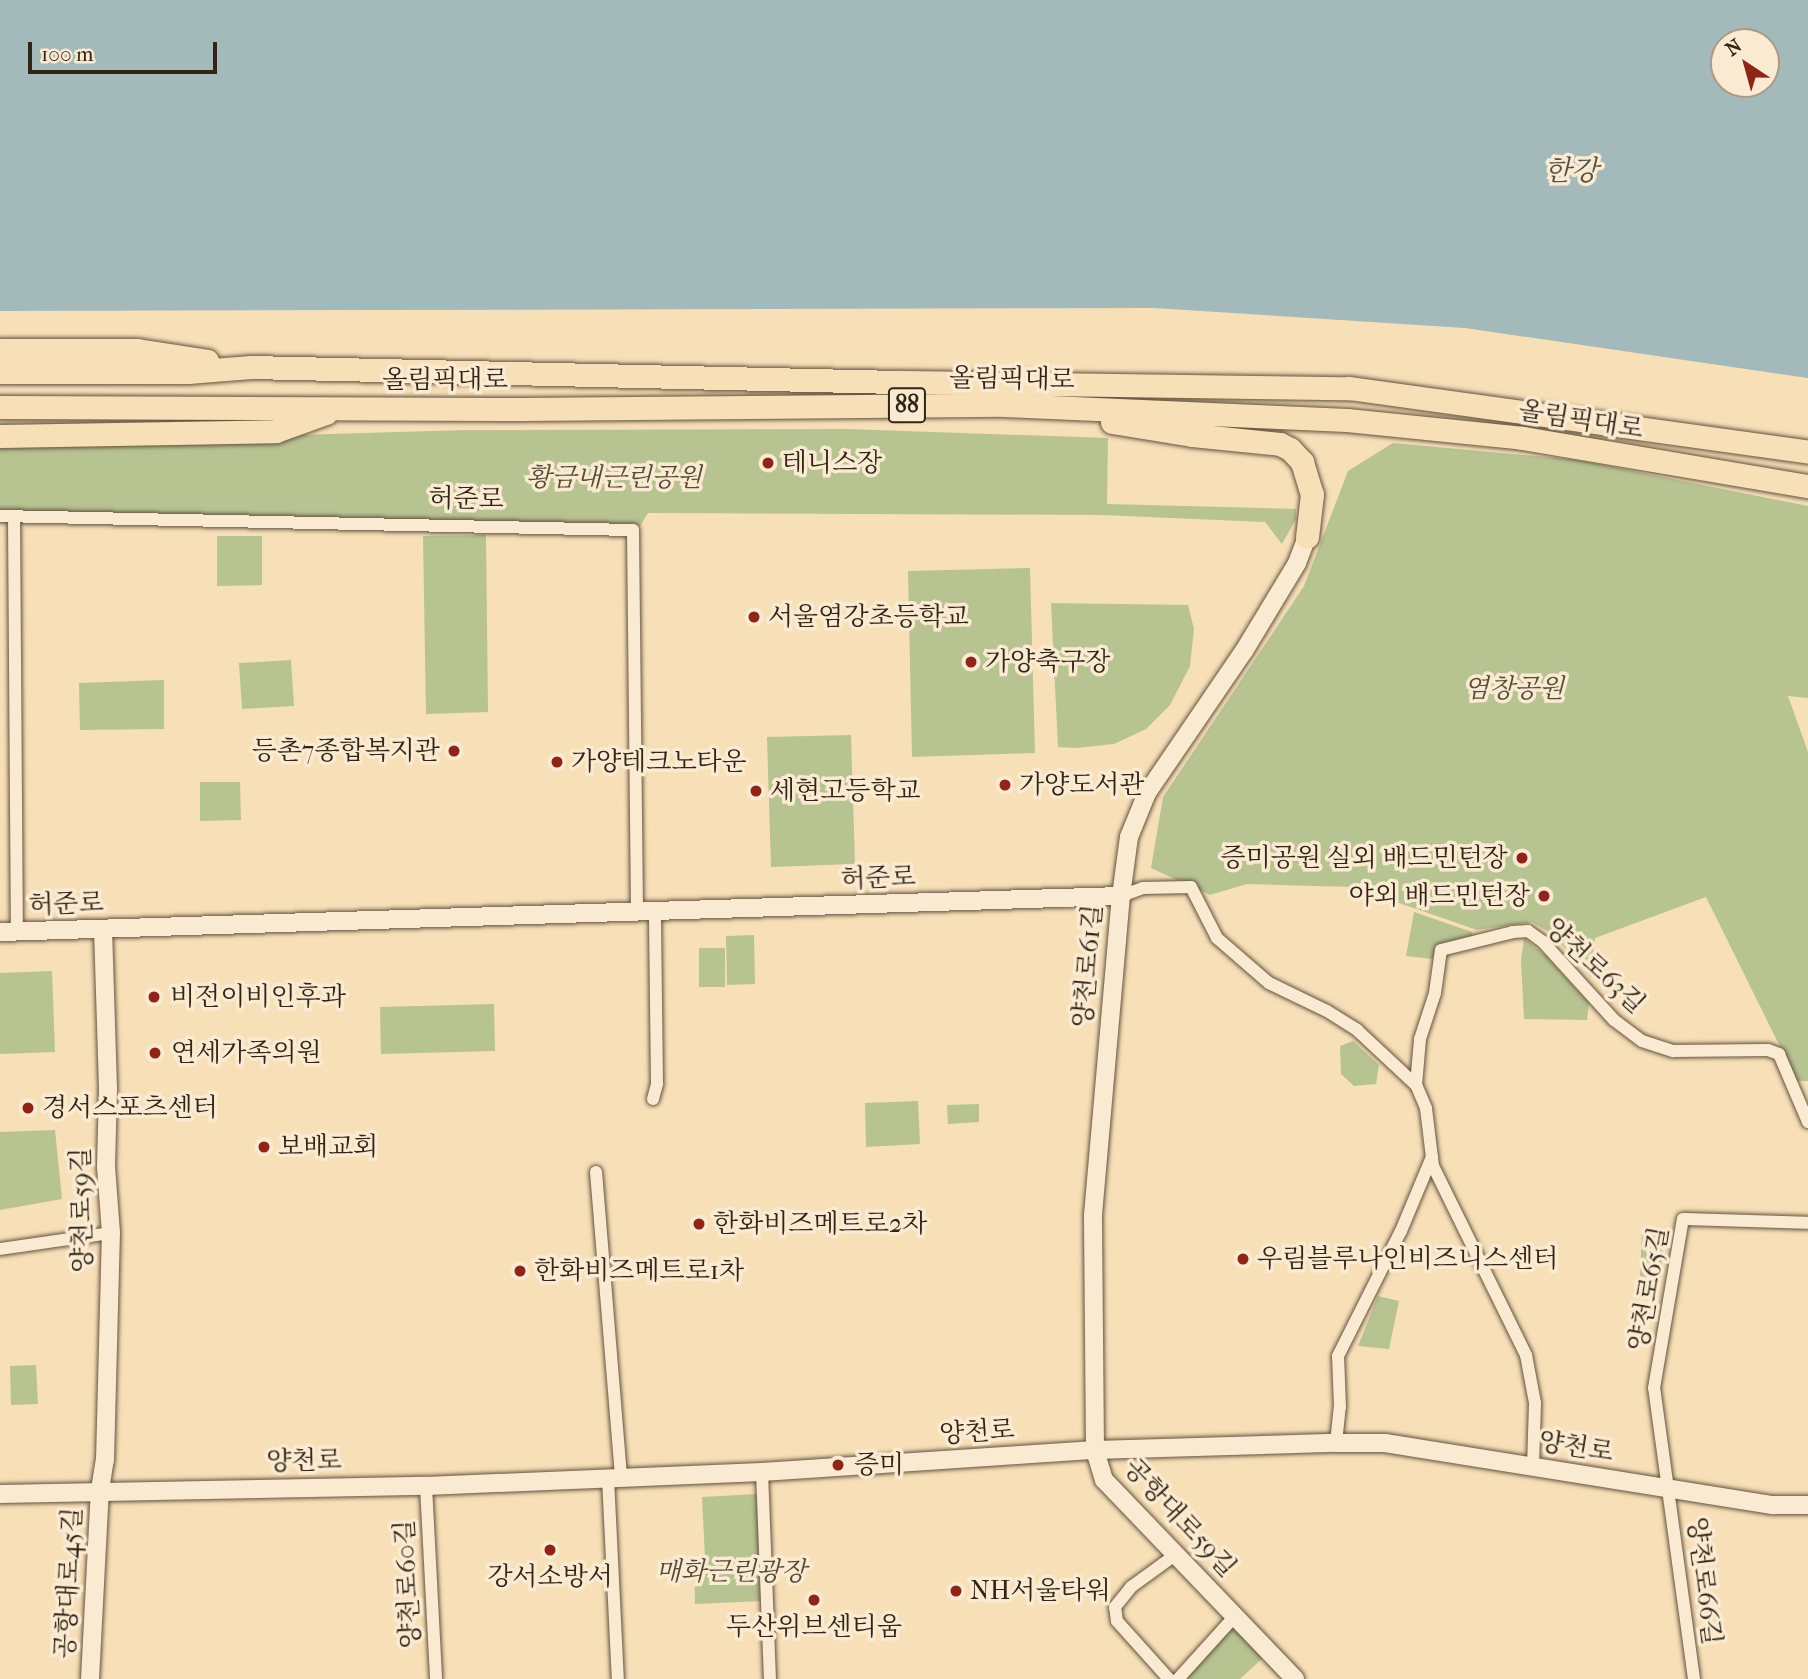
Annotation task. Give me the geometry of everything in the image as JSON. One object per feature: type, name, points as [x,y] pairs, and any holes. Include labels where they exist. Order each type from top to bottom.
[{"type":"highway","points":[[4,339],[137,350],[251,367]]},
{"type":"highway","name":"올림픽대로","points":[[0,372],[188,372],[251,367],[939,383],[1349,388],[1808,452]]},
{"type":"highway","points":[[1005,405],[1192,435],[1280,444],[1303,462],[1309,476],[1313,510],[1307,537]]},
{"type":"highway","name":"올림픽대로","points":[[0,407],[1005,405],[1347,420],[1522,438],[1808,486]]},
{"type":"highway","points":[[1,436],[276,431],[341,408]]},
{"type":"main road","name":"양천로61길","points":[[1095,1450],[1093,1215],[1121,896],[1129,837],[1147,793],[1244,651],[1297,563],[1307,537]]},
{"type":"main road","name":"허준로","points":[[8,932],[1121,896]]},
{"type":"main road","name":"양천로59길","points":[[100,1490],[105,1460],[111,1233],[106,1167],[108,1088],[103,929]]},
{"type":"main road","name":"양천로","points":[[0,1494],[100,1490],[426,1486],[762,1472],[1095,1450],[1385,1443],[1774,1505],[1808,1504]]},
{"type":"main road","name":"공항대로59길","points":[[1095,1450],[1104,1480],[1295,1679]]},
{"type":"main road","name":"공항대로45길","points":[[90,1679],[100,1490]]},
{"type":"street","name":"허준로","points":[[0,516],[633,530],[646,912]]},
{"type":"street","points":[[8,932],[14,516]]},
{"type":"street","name":"양천로63길","points":[[1121,896],[1143,888],[1191,887],[1217,939],[1269,982],[1357,1030],[1416,1085],[1426,1108],[1433,1166],[1526,1356],[1535,1403],[1533,1467]]},
{"type":"street","points":[[646,912],[657,1084],[653,1098]]},
{"type":"street","name":"양천로63길","points":[[1416,1085],[1420,1039],[1435,993],[1441,950],[1513,932],[1528,931],[1543,942],[1614,1020],[1642,1041],[1673,1051],[1768,1050],[1779,1054],[1808,1122]]},
{"type":"street","points":[[1336,1443],[1340,1407],[1338,1356],[1401,1231],[1432,1156]]},
{"type":"street","points":[[596,1172],[605,1268],[615,1478],[618,1679]]},
{"type":"street","name":"양천로65길","points":[[1669,1489],[1654,1388],[1683,1219],[1808,1223]]},
{"type":"street","points":[[0,1249],[36,1241],[111,1233]]},
{"type":"street","points":[[762,1472],[770,1679]]},
{"type":"street","name":"양천로60길","points":[[426,1486],[436,1679]]},
{"type":"street","name":"양천로66길","points":[[1669,1489],[1694,1679]]},
{"type":"street","points":[[1169,1679],[1117,1621],[1115,1607],[1131,1587],[1175,1555]]},
{"type":"street","name":"공항대로59길","points":[[1178,1679],[1235,1616]]},
{"type":"green space","name":"황금내근린공원","points":[[847,429],[1108,438],[1107,504],[1296,509],[1296,519],[1282,544],[1265,522],[1101,515],[648,513],[640,526],[0,511],[0,444],[466,430]]},
{"type":"green space","name":"염창공원","points":[[1393,443],[1578,460],[1808,506],[1808,698],[1788,696],[1808,752],[1808,1081],[1797,1081],[1706,897],[1595,938],[1591,977],[1552,934],[1532,922],[1477,930],[1353,887],[1247,884],[1210,895],[1151,868],[1163,797],[1304,586],[1348,471]]},
{"type":"green space","points":[[486,535],[488,712],[426,714],[423,536]]},
{"type":"green space","points":[[217,536],[262,536],[262,585],[217,586]]},
{"type":"green space","name":"가양축구장","points":[[1030,568],[1035,753],[912,757],[908,571]]},
{"type":"green space","points":[[1051,603],[1188,605],[1194,629],[1190,666],[1170,705],[1146,729],[1114,744],[1058,747]]},
{"type":"green space","points":[[291,660],[294,706],[242,709],[239,663]]},
{"type":"green space","points":[[164,680],[164,729],[80,730],[79,683]]},
{"type":"green space","points":[[851,735],[855,864],[771,867],[767,737]]},
{"type":"green space","points":[[200,782],[240,782],[241,820],[200,821]]},
{"type":"green space","points":[[1414,912],[1472,932],[1473,936],[1436,945],[1433,959],[1406,956]]},
{"type":"green space","points":[[754,935],[755,984],[727,985],[726,936]]},
{"type":"green space","points":[[1524,938],[1546,956],[1589,1003],[1587,1020],[1524,1019],[1521,961]]},
{"type":"green space","points":[[699,948],[725,948],[725,987],[699,987]]},
{"type":"green space","points":[[52,971],[55,1052],[0,1054],[0,973]]},
{"type":"green space","points":[[494,1004],[495,1051],[381,1054],[380,1007]]},
{"type":"green space","points":[[1353,1041],[1379,1065],[1376,1084],[1354,1086],[1341,1074],[1340,1046]]},
{"type":"green space","points":[[918,1101],[920,1144],[866,1147],[865,1103]]},
{"type":"green space","points":[[979,1104],[979,1122],[948,1124],[947,1105]]},
{"type":"green space","points":[[55,1130],[62,1199],[0,1210],[0,1132]]},
{"type":"green space","points":[[1642,1231],[1663,1233],[1661,1279],[1640,1276]]},
{"type":"green space","points":[[1378,1296],[1399,1301],[1389,1349],[1358,1346]]},
{"type":"green space","points":[[36,1365],[38,1404],[11,1405],[10,1366]]},
{"type":"green space","name":"매화근린광장","points":[[758,1494],[763,1601],[695,1604],[694,1558],[705,1557],[702,1497]]},
{"type":"green space","points":[[1234,1619],[1267,1654],[1240,1679],[1190,1679],[1184,1673]]},
{"type":"water","name":"한강","points":[[0,0],[1808,0],[1808,378],[1465,328],[1154,308],[0,311]]},
{"type":"place","name":"테니스장","points":[[768,463]]},
{"type":"place","name":"서울염강초등학교","points":[[754,617]]},
{"type":"place","name":"가양축구장","points":[[971,662]]},
{"type":"place","name":"등촌7종합복지관","points":[[454,751]]},
{"type":"place","name":"가양테크노타운","points":[[557,762]]},
{"type":"place","name":"가양도서관","points":[[1005,785]]},
{"type":"place","name":"세현고등학교","points":[[756,791]]},
{"type":"place","name":"증미공원 실외 배드민턴장","points":[[1522,858]]},
{"type":"place","name":"야외 배드민턴장","points":[[1544,896]]},
{"type":"place","name":"비전이비인후과","points":[[154,997]]},
{"type":"place","name":"연세가족의원","points":[[155,1053]]},
{"type":"place","name":"경서스포츠센터","points":[[28,1108]]},
{"type":"place","name":"보배교회","points":[[264,1147]]},
{"type":"place","name":"한화비즈메트로2차","points":[[699,1224]]},
{"type":"place","name":"우림블루나인비즈니스센터","points":[[1243,1259]]},
{"type":"place","name":"한화비즈메트로1차","points":[[520,1271]]},
{"type":"place","name":"증미","points":[[838,1465]]},
{"type":"place","name":"강서소방서","points":[[550,1550]]},
{"type":"place","name":"NH서울타워","points":[[956,1591]]},
{"type":"place","name":"두산위브센티움","points":[[814,1600]]}]
